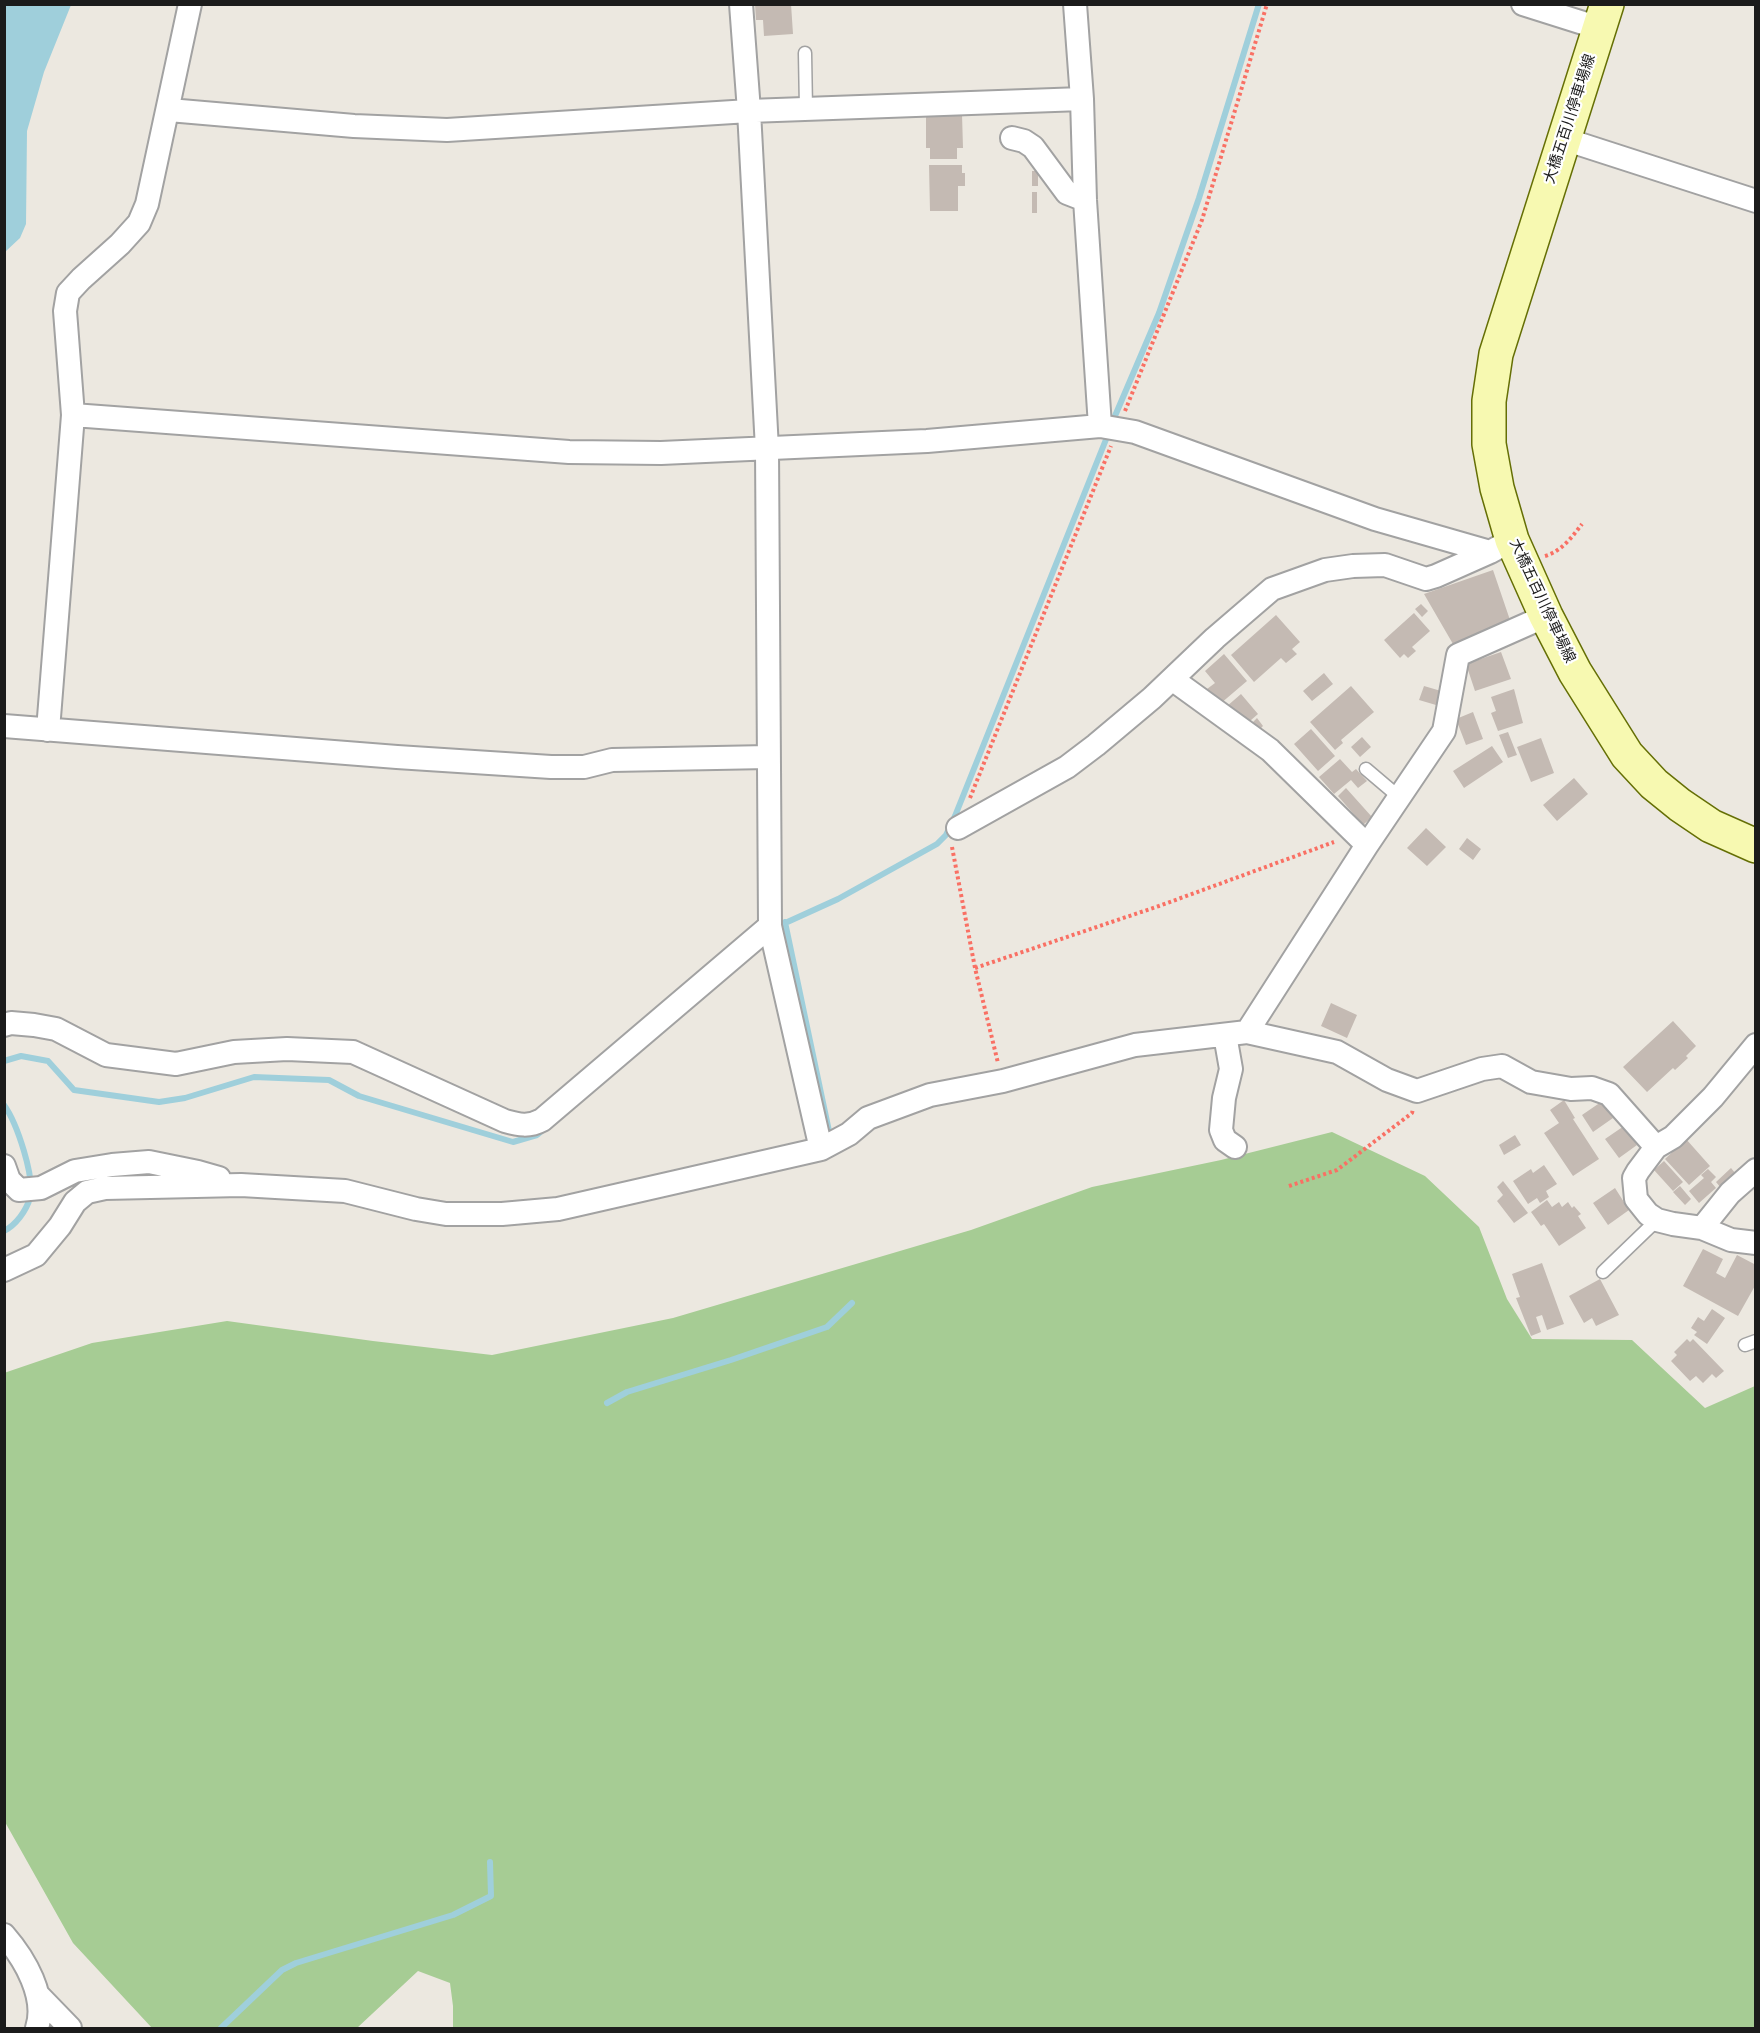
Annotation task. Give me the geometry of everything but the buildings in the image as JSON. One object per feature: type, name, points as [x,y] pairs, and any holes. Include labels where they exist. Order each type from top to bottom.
[{"type":"main road","name":"大橋五百川停車場線","points":[[1603,16],[1496,354],[1489,401],[1489,444],[1508,551],[1575,672],[1627,755],[1654,784],[1680,806],[1711,826],[1755,846]]},
{"type":"street","points":[[48,730],[73,415],[65,311],[69,293],[139,223],[150,196],[190,4]]},
{"type":"street","points":[[741,4],[767,448],[770,926],[821,1149]]},
{"type":"street","points":[[1075,4],[1082,99],[1085,200],[1109,427]]},
{"type":"street","points":[[1523,4],[1603,16]]},
{"type":"street","points":[[169,110],[354,126],[447,130],[749,111],[1082,99]]},
{"type":"street","points":[[1012,138],[1024,141],[1033,147],[1067,193],[1085,200]]},
{"type":"street","points":[[1564,139],[1755,201]]},
{"type":"street","points":[[73,415],[569,452],[661,453],[927,441],[1109,427],[1135,432],[1375,519],[1508,551]]},
{"type":"street","points":[[958,828],[1067,767],[1122,725],[1215,638],[1272,589],[1325,570],[1353,566],[1385,565],[1426,579],[1508,551]]},
{"type":"street","points":[[1235,1147],[1224,1140],[1221,1118],[1236,1033],[1363,840],[1399,797],[1444,730],[1458,655],[1546,616]]},
{"type":"street","points":[[1172,679],[1270,750],[1363,840]]},
{"type":"street","points":[[4,726],[397,758],[551,768],[584,767],[612,760],[768,757]]},
{"type":"street","points":[[4,1025],[11,1023],[56,1029],[106,1055],[176,1064],[234,1052],[287,1049],[353,1052],[505,1121],[518,1125],[532,1125],[542,1120],[770,926]]},
{"type":"street","points":[[4,1270],[36,1255],[60,1226],[75,1202],[87,1192],[105,1188],[241,1185],[345,1191],[446,1214],[502,1214],[558,1209],[821,1149],[849,1134],[868,1118],[930,1095],[1003,1081],[1135,1045],[1236,1033],[1337,1052],[1387,1080],[1417,1091],[1482,1068],[1502,1066],[1531,1082],[1571,1089],[1592,1089],[1609,1094],[1656,1147]]},
{"type":"street","points":[[1755,1045],[1748,1057],[1713,1097],[1673,1137],[1656,1147],[1634,1179],[1636,1199],[1641,1207],[1657,1220],[1702,1228],[1731,1240],[1755,1243]]},
{"type":"street","points":[[4,1166],[9,1180],[30,1189],[75,1172],[112,1165],[149,1162],[198,1172],[241,1185]]},
{"type":"street","points":[[1702,1228],[1730,1193],[1755,1170]]},
{"type":"street","points":[[4,1935],[19,1952],[38,1995],[40,2017],[37,2028]]},
{"type":"street","points":[[38,1995],[70,2028]]},
{"type":"lane","points":[[805,53],[806,109]]},
{"type":"lane","points":[[1366,769],[1399,797]]},
{"type":"lane","points":[[1603,1272],[1657,1220]]},
{"type":"path","points":[[1003,1081],[975,968],[951,845],[1109,427],[1202,220],[1267,4]]},
{"type":"path","points":[[1508,551],[1553,554],[1570,540],[1582,524]]},
{"type":"path","points":[[975,968],[1159,906],[1334,842],[1363,840]]},
{"type":"path","points":[[1288,1186],[1337,1170],[1412,1113],[1417,1091]]},
{"type":"green space","points":[[1332,1132],[1425,1176],[1479,1227],[1507,1299],[1532,1339],[1632,1340],[1705,1408],[1755,1386],[1755,2028],[453,2028],[450,1983],[418,1971],[357,2028],[152,2028],[73,1943],[5,1822],[4,1373],[92,1343],[227,1321],[492,1355],[673,1318],[971,1230],[1092,1187],[1221,1160]]},
{"type":"water","points":[[5,4],[71,5],[44,72],[27,131],[26,224],[20,238],[5,252]]},
{"type":"waterway","points":[[1112,423],[1159,313],[1199,198],[1259,4]]},
{"type":"waterway","points":[[783,924],[838,899],[937,844],[946,835],[1109,432]]},
{"type":"waterway","points":[[785,922],[829,1131]]},
{"type":"waterway","points":[[4,1061],[21,1056],[48,1061],[74,1090],[159,1102],[185,1098],[254,1077],[329,1080],[359,1096],[513,1142],[537,1135],[544,1129]]},
{"type":"waterway","points":[[4,1105],[24,1150],[31,1189],[30,1198],[23,1213],[13,1225],[4,1231]]},
{"type":"waterway","points":[[607,1403],[627,1392],[827,1327],[852,1303]]},
{"type":"waterway","points":[[221,2028],[282,1970],[296,1963],[453,1915],[491,1896],[490,1862]]}]
